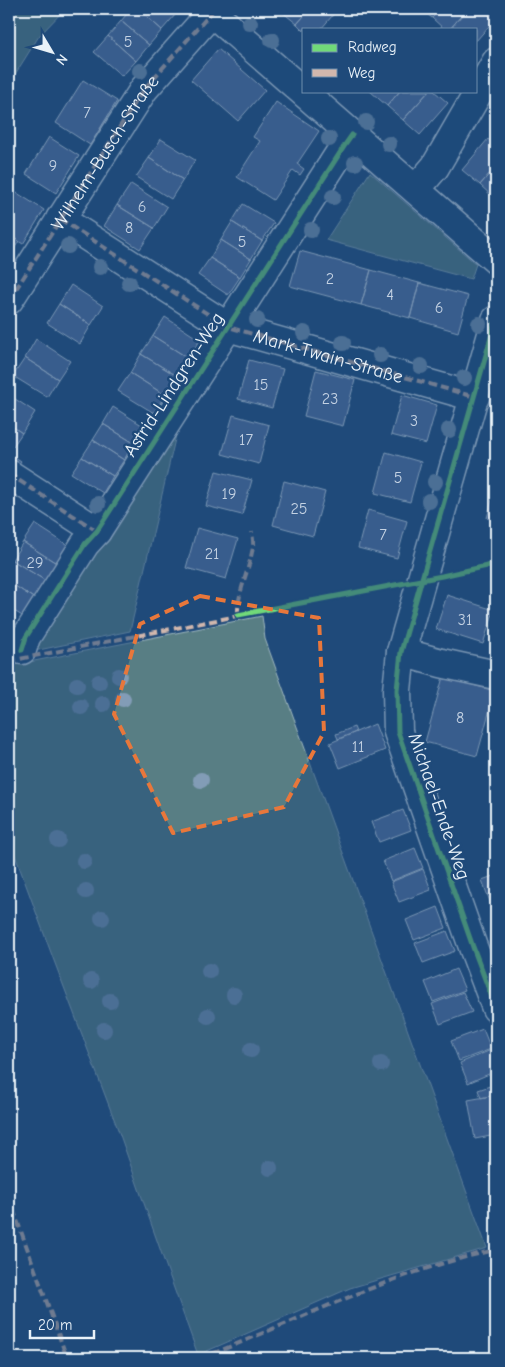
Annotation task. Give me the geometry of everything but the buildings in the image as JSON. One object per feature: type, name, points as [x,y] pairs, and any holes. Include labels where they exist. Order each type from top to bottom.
[{"type":"street","points":[[210,10],[302,92]]},
{"type":"street","name":"Wilhelm-Busch-Straße","points":[[9,300],[144,89],[210,10]]},
{"type":"street","points":[[416,189],[435,167],[496,62]]},
{"type":"street","points":[[302,92],[496,260]]},
{"type":"street","name":"Astrid-Lindgren-Weg","points":[[22,650],[26,637],[85,544],[96,531],[344,145],[352,136]]},
{"type":"street","name":"Mark-Twain-Straße","points":[[60,220],[228,327],[475,397]]},
{"type":"street","name":"Michael-Ende-Weg","points":[[496,320],[401,652],[397,690],[398,732],[496,1008]]},
{"type":"street","points":[[9,474],[96,531]]},
{"type":"street","points":[[401,652],[496,675]]},
{"type":"highlighted area","points":[[200,596],[319,618],[324,732],[284,807],[173,833],[114,714],[140,624]]},
{"type":"green space","points":[[9,9],[65,9],[39,36],[9,84]]},
{"type":"green space","points":[[370,172],[476,264],[471,279],[326,240]]},
{"type":"green space","points":[[176,435],[130,631],[34,651],[91,550],[102,547]]},
{"type":"green space","points":[[262,616],[265,639],[487,1248],[350,1288],[198,1355],[119,1132],[9,839],[9,666]]},
{"type":"marked path","points":[[9,300],[144,89],[212,12]]},
{"type":"marked path","points":[[60,219],[228,327],[475,397]]},
{"type":"marked path","points":[[9,474],[97,531]]},
{"type":"marked path","points":[[238,615],[241,591],[253,550],[252,532]]},
{"type":"marked path","points":[[9,661],[242,615]]},
{"type":"marked path","points":[[9,1198],[67,1358]]},
{"type":"marked path","points":[[201,1358],[383,1284],[458,1259],[496,1250]]},
{"type":"cycle path","points":[[22,650],[26,637],[85,544],[97,531],[352,135]]},
{"type":"cycle path","points":[[496,320],[401,652],[397,690],[398,732],[496,1008]]},
{"type":"cycle path","points":[[238,615],[496,564]]}]
